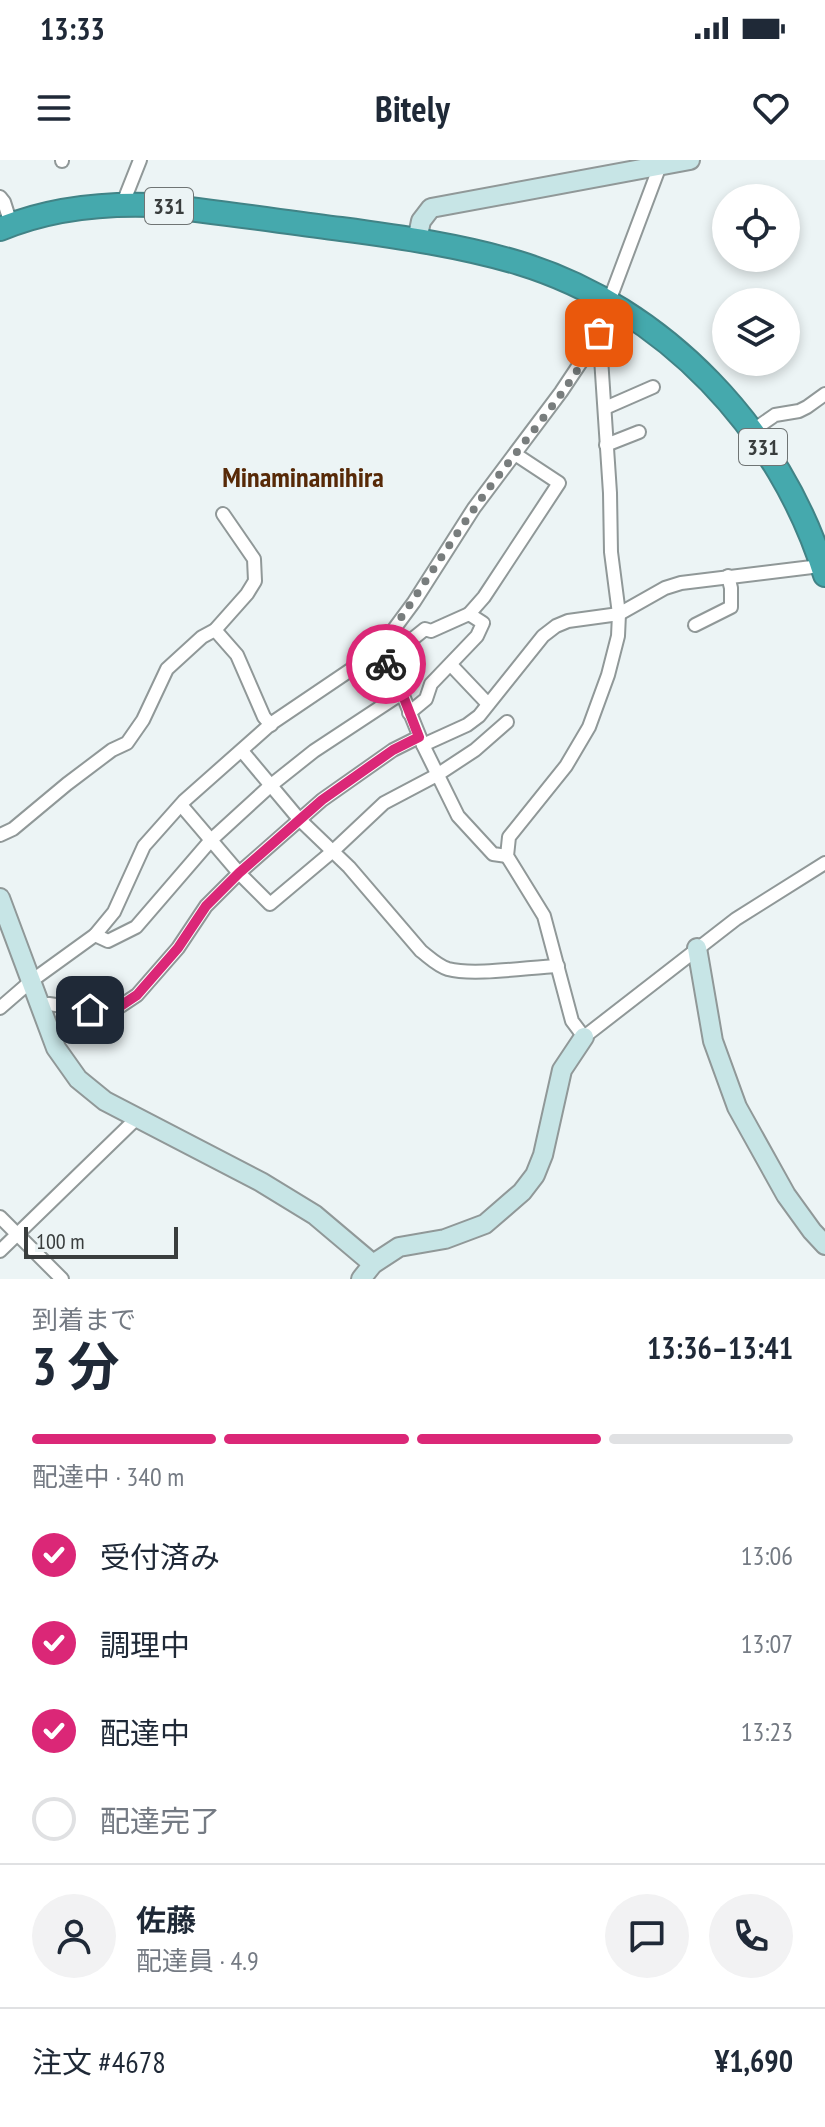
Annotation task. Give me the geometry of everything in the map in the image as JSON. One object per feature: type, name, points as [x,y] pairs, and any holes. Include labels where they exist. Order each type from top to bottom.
[{"type":"highway","name":"331","points":[[6,226],[49,213],[123,203],[208,211],[417,240],[522,264],[564,280],[610,302],[652,331],[715,387],[752,431],[787,487],[824,570]]},
{"type":"street","points":[[123,203],[140,160]]},
{"type":"street","points":[[417,240],[421,221],[431,208],[690,160]]},
{"type":"street","points":[[381,657],[474,508],[593,344],[661,163]]},
{"type":"street","points":[[0,197],[4,202],[6,226]]},
{"type":"street","points":[[584,1037],[572,1021],[544,916],[507,856],[509,837],[566,766],[589,727],[618,636],[601,358],[593,344]]},
{"type":"street","points":[[605,408],[653,387]]},
{"type":"street","points":[[752,431],[775,415],[799,411],[825,394]]},
{"type":"street","points":[[606,445],[639,432]]},
{"type":"street","points":[[0,1008],[95,935],[114,912],[144,846],[181,805],[271,725],[425,629],[431,631],[469,614],[484,597],[559,483],[515,454]]},
{"type":"street","points":[[0,835],[13,829],[112,750],[127,743],[143,720],[167,669],[202,637],[215,630],[255,581],[254,559],[223,514]]},
{"type":"street","points":[[39,1006],[116,1009],[137,995],[178,948],[206,906],[299,819],[393,750],[467,725],[479,716],[543,636],[556,626],[568,621],[619,614],[673,585],[728,576],[824,570]]},
{"type":"street","points":[[695,625],[731,607],[728,576]]},
{"type":"street","points":[[409,713],[426,699],[431,684],[482,628],[482,620],[469,614]]},
{"type":"street","points":[[215,630],[237,655],[264,717],[271,725]]},
{"type":"street","points":[[381,657],[402,693],[421,741],[458,816],[493,854],[507,856]]},
{"type":"street","points":[[451,665],[488,704]]},
{"type":"street","points":[[95,935],[108,941],[136,927],[211,840],[270,786],[314,751],[402,693]]},
{"type":"street","points":[[181,805],[270,904],[384,803],[437,775],[475,750],[507,722]]},
{"type":"street","points":[[242,751],[299,819],[349,867],[434,962],[448,969],[470,971],[558,966]]},
{"type":"street","points":[[0,898],[56,1048],[78,1079],[105,1101],[261,1182],[315,1215],[367,1272],[399,1247],[445,1239],[485,1224],[522,1192],[535,1175],[543,1155],[562,1070],[584,1037],[736,919],[825,863]]},
{"type":"street","points":[[697,948],[713,1041],[737,1107],[786,1195],[825,1245]]},
{"type":"street","points":[[0,1251],[137,1118]]},
{"type":"street","points":[[0,1217],[62,1279]]},
{"type":"way so far","points":[[386,664],[377,652],[414,602],[474,508],[561,392],[599,333]]},
{"type":"district","name":"Minaminamihira","points":[[303,476]]},
{"type":"route","points":[[90,1010],[116,1009],[137,995],[178,948],[206,906],[239,873],[322,800],[393,750],[419,737],[402,693],[386,664]]}]
